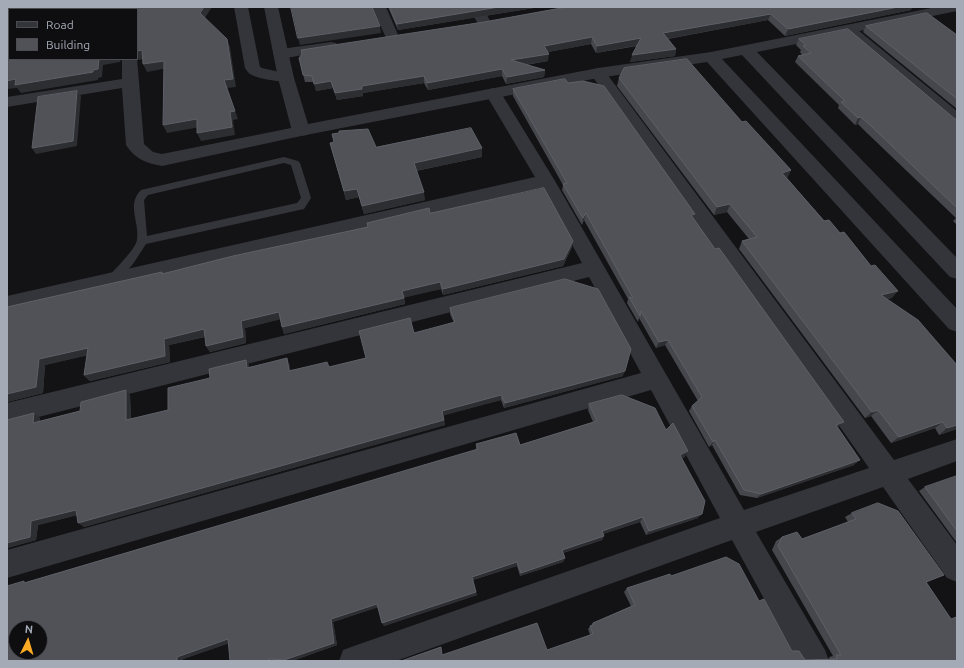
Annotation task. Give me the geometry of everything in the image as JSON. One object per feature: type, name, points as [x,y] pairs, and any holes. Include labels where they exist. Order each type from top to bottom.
[{"type":"street","points":[[241,7],[253,68],[257,72],[286,78]]},
{"type":"street","points":[[271,7],[286,78],[301,131]]},
{"type":"street","points":[[379,7],[392,37]]},
{"type":"street","points":[[476,7],[484,22]]},
{"type":"street","points":[[130,60],[130,82],[135,145],[140,152],[148,158],[162,160],[493,93],[598,74],[711,57],[848,29],[934,18],[957,7]]},
{"type":"street","points":[[469,25],[499,20]]},
{"type":"street","points":[[848,29],[957,120]]},
{"type":"street","points":[[377,39],[407,35]]},
{"type":"street","points":[[281,54],[347,44]]},
{"type":"street","points":[[745,49],[957,271]]},
{"type":"street","points":[[711,57],[957,323]]},
{"type":"street","points":[[598,74],[957,568]]},
{"type":"street","points":[[7,102],[130,82]]},
{"type":"street","points":[[493,93],[546,181],[814,661]]},
{"type":"street","points":[[7,304],[546,181]]},
{"type":"street","points":[[7,414],[594,268]]},
{"type":"street","points":[[7,564],[656,379]]},
{"type":"street","points":[[354,661],[738,525],[957,450]]},
{"type":"lane","points":[[112,280],[124,268],[142,241],[139,200],[145,192],[284,160],[295,163],[306,198],[300,206],[142,241]]},
{"type":"building","points":[[7,7],[204,7],[200,13],[227,39],[233,79],[224,80],[235,111],[230,112],[232,127],[197,133],[197,119],[163,125],[164,61],[143,64],[142,50],[138,51],[138,8],[8,8],[8,60],[99,60],[98,69],[93,70],[93,72],[15,85],[16,79],[7,81]]},
{"type":"building","points":[[291,7],[372,7],[380,26],[298,38]]},
{"type":"building","points":[[390,7],[499,7],[397,24]]},
{"type":"building","points":[[567,7],[898,7],[788,29],[771,14],[663,33],[676,49],[632,55],[641,38],[597,46],[592,37],[544,46],[549,54],[511,60],[545,70],[507,77],[502,69],[427,83],[424,76],[362,86],[362,89],[335,93],[331,81],[314,84],[312,76],[303,75],[299,58],[302,54],[301,50],[484,22]]},
{"type":"building","points":[[927,13],[957,35],[957,99],[866,26]]},
{"type":"building","points":[[848,29],[955,119],[957,119],[957,208],[871,126],[861,117],[858,118],[841,102],[845,101],[798,56],[811,53],[803,46],[806,45],[799,39]]},
{"type":"building","points":[[687,59],[742,122],[746,121],[791,170],[782,173],[824,221],[829,220],[840,233],[844,232],[871,266],[875,265],[898,291],[881,295],[918,320],[957,365],[957,425],[947,428],[943,422],[899,437],[878,410],[872,412],[742,241],[757,237],[730,204],[717,207],[619,78],[624,68]]},
{"type":"building","points":[[565,79],[568,83],[583,81],[604,86],[695,214],[691,215],[715,249],[719,248],[844,422],[836,425],[860,460],[761,494],[744,490],[715,440],[713,442],[692,406],[702,397],[668,340],[659,342],[641,311],[640,316],[629,297],[633,298],[586,213],[583,218],[563,184],[567,183],[513,89]]},
{"type":"building","points":[[77,91],[73,141],[32,148],[38,97]]},
{"type":"building","points":[[471,128],[482,148],[414,163],[424,192],[362,206],[357,189],[344,191],[330,143],[334,142],[332,134],[339,133],[339,131],[368,129],[376,147]]},
{"type":"building","points":[[544,188],[573,241],[564,259],[443,289],[440,282],[402,291],[404,298],[282,327],[279,312],[241,321],[243,337],[206,346],[204,329],[164,339],[165,356],[84,375],[88,348],[39,359],[36,387],[7,394],[7,307],[162,272],[162,274],[233,256],[368,227],[367,223],[429,208],[430,213]]},
{"type":"building","points":[[565,279],[598,289],[631,349],[625,371],[505,403],[501,395],[442,411],[444,420],[78,523],[76,510],[31,521],[30,537],[7,543],[7,420],[34,413],[33,423],[80,411],[81,402],[126,390],[126,420],[168,410],[168,388],[210,378],[209,369],[246,360],[247,368],[287,358],[289,371],[327,362],[329,367],[366,358],[359,331],[410,318],[414,333],[455,322],[450,308]]},
{"type":"building","points":[[622,395],[655,408],[666,430],[673,423],[688,451],[680,455],[705,501],[702,514],[649,531],[643,517],[602,531],[604,536],[562,550],[565,558],[521,573],[517,562],[472,577],[476,592],[382,623],[377,604],[331,619],[334,643],[284,660],[271,659],[265,661],[230,661],[228,639],[177,657],[177,661],[7,661],[7,586],[24,581],[24,583],[478,449],[476,444],[516,433],[520,445],[597,421],[589,404]]},
{"type":"building","points":[[957,476],[957,531],[925,487]]},
{"type":"building","points":[[878,503],[898,511],[944,575],[926,582],[951,619],[957,617],[957,661],[401,661],[441,647],[442,655],[537,623],[547,650],[593,634],[590,626],[593,625],[593,623],[635,605],[627,588],[670,574],[671,576],[726,557],[739,564],[759,601],[764,599],[792,651],[799,651],[805,660],[837,659],[836,655],[841,655],[778,546],[782,537],[797,532],[802,539],[856,519],[852,513]]}]
